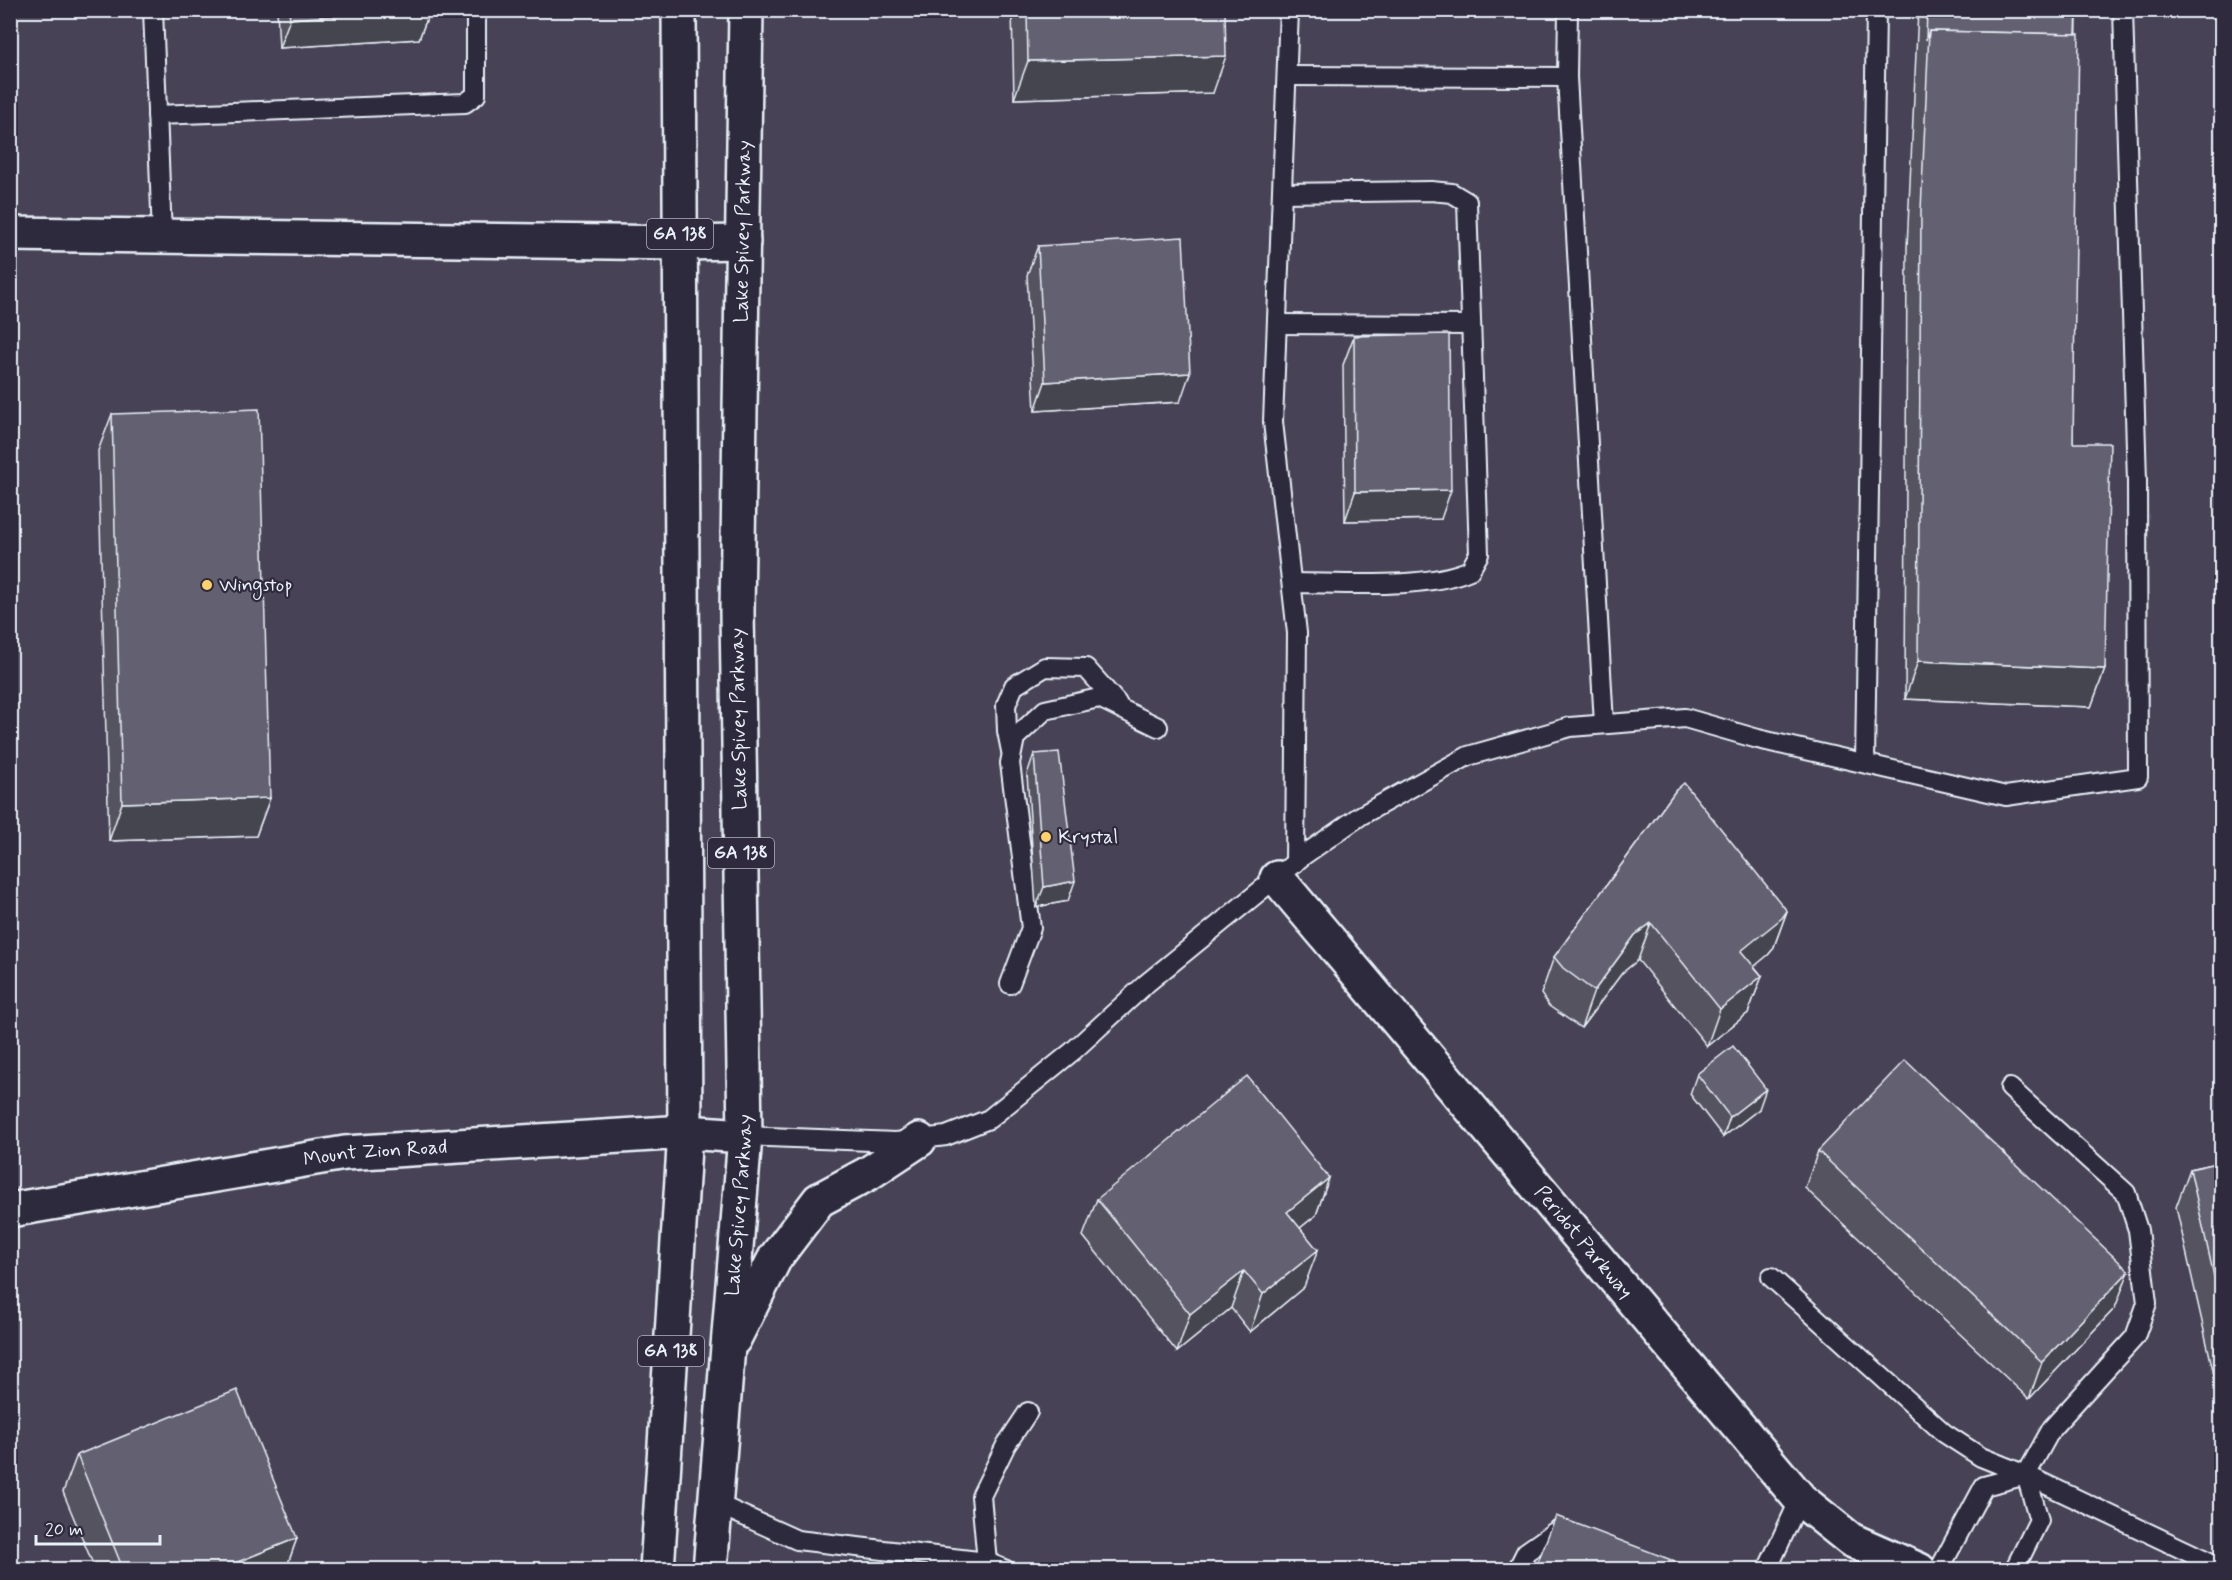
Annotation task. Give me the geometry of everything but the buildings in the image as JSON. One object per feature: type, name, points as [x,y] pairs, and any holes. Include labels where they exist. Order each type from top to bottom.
[{"type":"main road","name":"GA 138","points":[[657,1569],[685,1132],[679,10]]},
{"type":"main road","name":"Lake Spivey Parkway","points":[[710,1569],[745,1136],[737,612],[746,10]]},
{"type":"main road","points":[[10,234],[743,242]]},
{"type":"main road","name":"Peridot Parkway","points":[[1286,870],[1800,1498],[1851,1540],[1919,1569]]},
{"type":"main road","name":"Mount Zion Road","points":[[10,1210],[345,1153],[685,1132],[745,1136]]},
{"type":"main road","points":[[727,1354],[775,1258],[819,1200],[868,1173],[919,1140]]},
{"type":"lane","points":[[153,10],[162,236]]},
{"type":"lane","points":[[157,115],[465,103],[476,95],[476,10]]},
{"type":"lane","points":[[1286,870],[1298,633],[1273,422],[1289,10]]},
{"type":"lane","points":[[1568,10],[1567,77],[1604,724]]},
{"type":"lane","points":[[1865,763],[1876,10]]},
{"type":"lane","points":[[745,1136],[896,1142],[946,1136],[989,1119],[1073,1051],[1147,982],[1286,870],[1360,816],[1468,756],[1570,727],[1685,718],[1758,739],[2006,796],[2138,777],[2137,481],[2123,10]]},
{"type":"lane","points":[[1287,76],[1567,77]]},
{"type":"lane","points":[[1282,193],[1431,191],[1452,193],[1467,202],[1479,554],[1470,570],[1456,576],[1414,582],[1292,583]]},
{"type":"lane","points":[[1277,324],[1471,325]]},
{"type":"lane","points":[[1011,754],[1006,705],[1014,686],[1045,667],[1086,668],[1122,709]]},
{"type":"lane","points":[[1010,984],[1031,928],[1010,763],[1015,738],[1045,710],[1099,698],[1158,727]]},
{"type":"lane","points":[[2010,1088],[2126,1193],[2139,1230],[2147,1304],[2135,1337],[2052,1428],[2026,1475],[2039,1520],[2014,1569]]},
{"type":"lane","points":[[1771,1277],[1944,1433],[1982,1457],[2026,1475],[2222,1568]]},
{"type":"lane","points":[[987,1562],[981,1496],[1006,1445],[1028,1412]]},
{"type":"lane","points":[[1938,1569],[1984,1486],[2026,1475]]},
{"type":"lane","points":[[1767,1569],[1800,1498]]},
{"type":"lane","points":[[715,1503],[797,1540],[987,1562],[1006,1569]]},
{"type":"lane","points":[[1518,1569],[1526,1552],[1559,1529],[1581,1537]]},
{"type":"shaded area","points":[[11,11],[2221,11],[2221,1569],[11,1569]]},
{"type":"place","name":"Wingstop","points":[[207,585]]},
{"type":"place","name":"Krystal","points":[[1046,837]]}]
